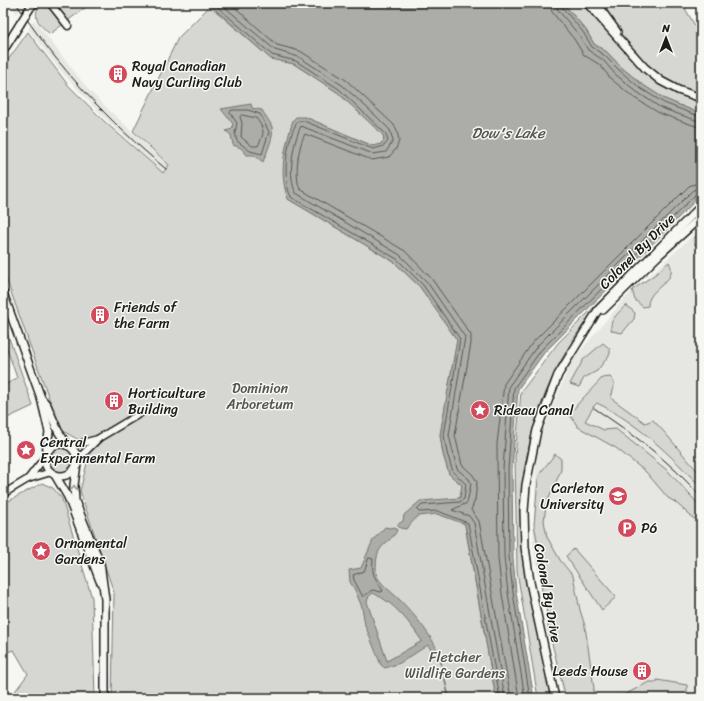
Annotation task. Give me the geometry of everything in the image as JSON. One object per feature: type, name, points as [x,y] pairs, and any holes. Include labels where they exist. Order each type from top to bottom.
[{"type":"main road","points":[[587,3],[645,68],[661,81],[678,90],[701,98]]},
{"type":"main road","points":[[596,3],[628,48]]},
{"type":"main road","points":[[3,51],[32,6]]},
{"type":"main road","name":"Colonel By Drive","points":[[555,698],[527,564],[524,521],[526,485],[534,439],[551,390],[572,349],[604,303],[701,206]]},
{"type":"main road","name":"Colonel By Drive","points":[[595,317],[701,216]]},
{"type":"main road","points":[[3,293],[41,398],[49,432],[46,465],[53,473],[68,497],[104,590]]},
{"type":"main road","points":[[41,398],[47,405],[58,431],[76,453],[77,462],[74,485],[76,501],[100,563],[106,612],[105,698]]},
{"type":"main road","points":[[46,455],[49,448],[58,444],[69,445]]},
{"type":"main road","points":[[53,473],[62,476],[70,474],[77,462]]},
{"type":"street","points":[[50,3],[68,26]]},
{"type":"street","points":[[77,462],[99,438],[141,413]]},
{"type":"street","points":[[69,445],[99,438]]},
{"type":"street","points":[[28,479],[46,455]]},
{"type":"street","points":[[3,494],[28,479],[53,473]]},
{"type":"shaded area","points":[[10,3],[22,3],[23,5],[17,14]]},
{"type":"shaded area","points":[[34,20],[88,89],[169,166],[163,173],[104,118],[60,70],[28,29]]},
{"type":"shaded area","name":"Carleton University","points":[[701,228],[701,698],[563,698],[533,545],[537,446],[571,362],[624,299]]},
{"type":"green space","points":[[40,3],[89,3],[86,7],[50,34],[42,27],[36,16]]},
{"type":"green space","points":[[563,3],[682,3],[699,33],[701,43],[701,114],[665,99],[643,85],[621,67],[607,52],[594,44],[586,30]]},
{"type":"green space","name":"Dominion Arboretum","points":[[210,6],[271,59],[294,64],[337,92],[383,135],[384,140],[381,144],[373,146],[305,117],[288,199],[394,262],[420,287],[457,340],[440,435],[443,454],[449,474],[462,485],[460,498],[496,698],[112,698],[114,593],[80,491],[88,459],[80,441],[60,429],[3,270],[3,67],[28,32],[68,85],[106,123],[163,173],[169,165],[133,131],[178,38]]},
{"type":"green space","points":[[701,200],[701,202],[618,283]]},
{"type":"green space","points":[[701,230],[701,247],[695,245],[693,240]]},
{"type":"green space","points":[[669,262],[671,269],[670,275],[649,299],[648,306],[643,307],[635,300],[632,290],[657,273]]},
{"type":"green space","points":[[618,283],[593,312],[575,337],[559,364],[535,423],[527,453],[522,484],[522,547],[527,585],[551,698],[538,698],[517,571],[515,457],[521,392],[558,343]]},
{"type":"green space","points":[[626,305],[635,313],[634,319],[622,333],[612,331],[611,324],[613,320]]},
{"type":"green space","points":[[3,321],[33,406],[3,420],[3,386],[17,378],[3,337]]},
{"type":"green space","points":[[603,343],[610,349],[610,354],[597,371],[584,378],[579,387],[570,384],[583,360]]},
{"type":"green space","points":[[610,377],[613,380],[614,387],[611,398],[645,423],[653,420],[701,475],[701,487],[653,440],[612,411],[597,403],[585,421],[604,430],[616,429],[668,471],[700,506],[700,514],[694,519],[675,502],[668,498],[646,472],[616,448],[578,427],[570,415],[602,378]]},
{"type":"green space","points":[[61,447],[70,451],[74,460],[70,469],[61,473],[52,469],[48,460],[52,451]]},
{"type":"green space","points":[[555,454],[561,459],[561,470],[546,505],[544,521],[547,537],[560,560],[573,576],[585,626],[594,688],[593,696],[590,698],[566,698],[548,628],[546,606],[542,592],[539,550],[534,525],[538,479],[541,472]]},
{"type":"green space","name":"Ornamental Gardens","points":[[42,483],[53,488],[62,499],[92,598],[95,698],[10,698],[28,674],[14,650],[3,653],[3,608],[5,606],[3,602],[3,504]]},
{"type":"green space","points":[[574,549],[616,597],[602,610],[566,556]]},
{"type":"green space","points":[[657,680],[687,685],[687,698],[622,698],[622,696],[649,682],[657,682]]},
{"type":"water","name":"Dow's Lake","points":[[208,3],[563,3],[586,30],[594,44],[607,52],[621,67],[643,85],[665,99],[701,114],[701,195],[544,353],[518,389],[512,469],[513,557],[516,592],[534,698],[496,698],[465,524],[437,514],[418,516],[406,529],[400,528],[397,525],[403,521],[404,515],[420,501],[460,498],[462,485],[449,474],[443,454],[440,435],[457,340],[420,287],[394,262],[288,199],[285,189],[283,169],[285,150],[293,120],[296,117],[305,117],[373,146],[381,144],[384,140],[383,135],[337,92],[294,64],[271,59]]},
{"type":"water","points":[[251,104],[252,108],[262,110],[273,130],[263,162],[254,155],[247,155],[241,148],[233,145],[231,135],[226,131],[232,129],[233,124],[221,109]]},
{"type":"water","points":[[385,527],[395,527],[397,530],[382,546],[378,553],[376,572],[378,578],[417,619],[434,643],[440,658],[436,658],[428,645],[400,663],[385,668],[381,665],[365,625],[362,607],[350,582],[349,570],[361,568],[373,540]],"holes":[[[373,593],[381,597],[401,614],[422,641],[387,661],[367,602],[369,596]]]},
{"type":"waterway","points":[[440,658],[449,698]]},
{"type":"tram line","points":[[16,3],[48,48],[85,92],[124,132],[166,169]]},
{"type":"tram line","points":[[594,408],[623,428],[664,460],[701,497]]},
{"type":"place","name":"Royal Canadian Navy Curling Club","points":[[118,74]]},
{"type":"place","name":"Friends of the Farm","points":[[100,315]]},
{"type":"place","name":"Horticulture Building","points":[[114,401]]},
{"type":"place","name":"Rideau Canal","points":[[480,410]]},
{"type":"place","name":"Central Experimental Farm","points":[[26,450]]},
{"type":"place","name":"Carleton University","points":[[618,496]]},
{"type":"place","name":"P6","points":[[627,528]]},
{"type":"place","name":"Ornamental Gardens","points":[[41,551]]},
{"type":"place","name":"Leeds House","points":[[642,671]]},
{"type":"park label","name":"Fletcher Wildlife Gardens","points":[[455,666]]}]
